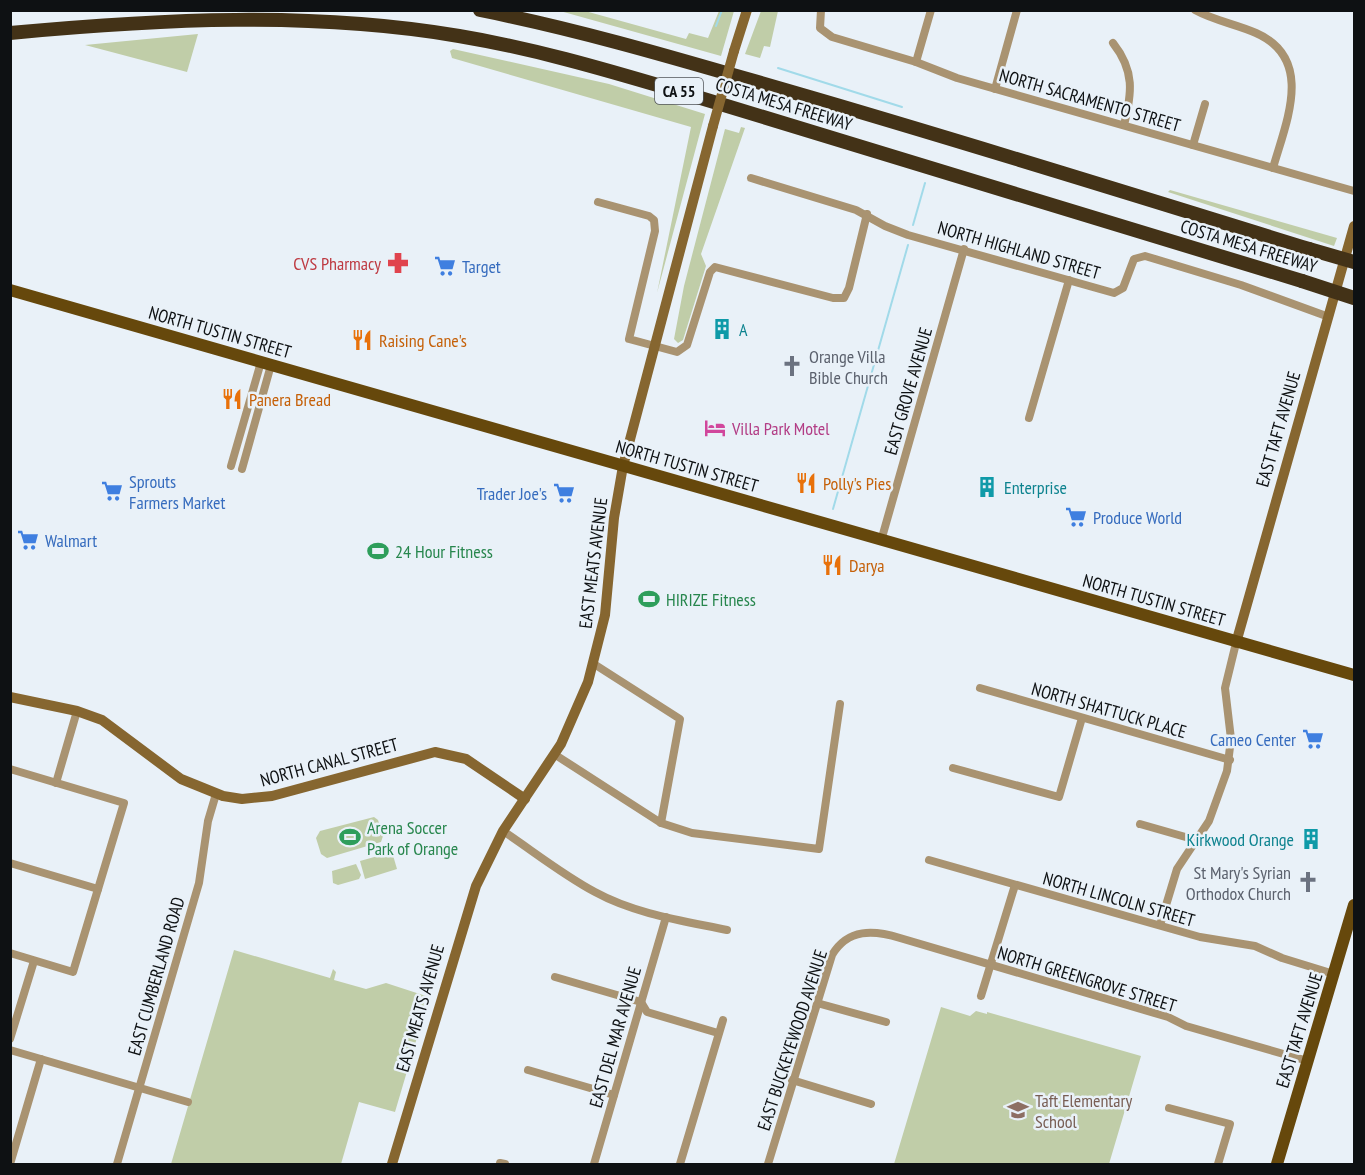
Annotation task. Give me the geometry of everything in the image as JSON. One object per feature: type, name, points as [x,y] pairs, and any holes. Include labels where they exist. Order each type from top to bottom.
[{"type":"highway","name":"COSTA MESA FREEWAY","points":[[480,10],[586,33],[920,129],[1354,262]]},
{"type":"highway","name":"COSTA MESA FREEWAY","points":[[10,34],[221,18],[391,27],[523,48],[671,88],[1354,297]]},
{"type":"main road","name":"NORTH TUSTIN STREET","points":[[10,290],[1354,675]]},
{"type":"main road","name":"EAST TAFT AVENUE","points":[[1277,1164],[1353,912]]},
{"type":"street","name":"EAST MEATS AVENUE","points":[[392,1164],[468,906],[481,873],[503,831],[555,754],[577,711],[594,664],[606,609],[614,518],[623,466],[713,126],[747,10]]},
{"type":"street","name":"NORTH SACRAMENTO STREET","points":[[821,10],[820,28],[832,37],[995,89],[1354,191]]},
{"type":"street","points":[[916,62],[931,10]]},
{"type":"street","points":[[995,89],[1017,10]]},
{"type":"street","points":[[1195,10],[1211,19],[1256,33],[1284,55],[1293,85],[1290,107],[1273,168]]},
{"type":"street","points":[[1113,43],[1122,55],[1130,73],[1131,98],[1124,125]]},
{"type":"street","points":[[1193,145],[1205,104]]},
{"type":"street","name":"NORTH HIGHLAND STREET","points":[[751,178],[867,214],[894,230],[1118,293],[1125,285],[1134,260],[1145,256],[1241,285],[1329,317]]},
{"type":"street","points":[[598,202],[649,216],[656,224],[629,339],[677,352],[685,348],[710,272],[715,267],[840,299],[849,288],[867,214]]},
{"type":"street","name":"EAST TAFT AVENUE","points":[[1236,643],[1354,226]]},
{"type":"street","name":"EAST GROVE AVENUE","points":[[881,541],[964,249]]},
{"type":"street","points":[[1029,417],[1069,280]]},
{"type":"street","points":[[231,466],[266,364]]},
{"type":"street","points":[[242,469],[266,364]]},
{"type":"street","points":[[1160,925],[1177,870],[1213,814],[1230,760],[1231,739],[1225,688],[1236,643]]},
{"type":"street","points":[[594,664],[680,719],[661,823]]},
{"type":"street","name":"NORTH SHATTUCK PLACE","points":[[980,688],[1230,760]]},
{"type":"street","name":"NORTH CANAL STREET","points":[[10,697],[77,711],[107,723],[181,779],[216,794],[242,799],[272,796],[421,755],[441,752],[466,759],[525,799]]},
{"type":"street","points":[[555,754],[661,823],[692,833],[819,849],[840,704]]},
{"type":"street","points":[[56,783],[77,711]]},
{"type":"street","points":[[953,768],[1059,797],[1082,718]]},
{"type":"street","points":[[10,769],[124,803],[73,972],[10,953]]},
{"type":"street","name":"EAST CUMBERLAND ROAD","points":[[117,1164],[199,883],[208,821],[216,794]]},
{"type":"street","points":[[1140,824],[1196,840]]},
{"type":"street","points":[[503,831],[595,892],[666,917],[727,930]]},
{"type":"street","name":"NORTH LINCOLN STREET","points":[[929,860],[1200,937],[1255,945],[1282,958],[1334,974]]},
{"type":"street","points":[[10,863],[98,889]]},
{"type":"street","points":[[981,996],[1015,885]]},
{"type":"street","name":"EAST DEL MAR AVENUE","points":[[594,1164],[666,917]]},
{"type":"street","name":"NORTH GREENGROVE STREET","points":[[856,934],[873,931],[886,934],[1308,1061]]},
{"type":"street","name":"EAST BUCKEYEWOOD AVENUE","points":[[769,1163],[792,1080],[832,955],[843,941],[856,934]]},
{"type":"street","points":[[10,1039],[34,961]]},
{"type":"street","points":[[555,977],[641,1002],[648,1012],[718,1033]]},
{"type":"street","points":[[817,1003],[886,1022]]},
{"type":"street","points":[[680,1164],[723,1020]]},
{"type":"street","points":[[10,1050],[188,1102]]},
{"type":"street","points":[[10,1164],[41,1059]]},
{"type":"street","points":[[528,1070],[614,1095]]},
{"type":"street","points":[[792,1080],[871,1104]]},
{"type":"street","points":[[1169,1108],[1230,1124],[1218,1164]]},
{"type":"street","points":[[769,1163],[778,1164]]},
{"type":"green space","points":[[560,11],[585,11],[686,39],[689,33],[708,38],[719,11],[734,11],[721,56]]},
{"type":"green space","points":[[761,11],[778,11],[770,47],[764,46],[760,58],[745,54]]},
{"type":"green space","points":[[198,34],[187,72],[85,45]]},
{"type":"green space","points":[[453,49],[609,84],[705,114],[657,293],[691,127],[452,58],[450,51]]},
{"type":"green space","points":[[741,127],[745,128],[701,254],[706,266],[683,340],[678,343],[674,339],[684,286],[725,129],[739,133]]},
{"type":"green space","points":[[1170,190],[1337,238],[1334,246],[1168,192]]},
{"type":"green space","name":"Arena Soccer Park of Orange","points":[[374,817],[378,820],[383,836],[381,842],[327,858],[321,854],[316,838],[320,831]]},
{"type":"green space","points":[[392,852],[397,869],[365,879],[360,861]]},
{"type":"green space","points":[[356,864],[361,875],[359,879],[338,885],[333,883],[332,871]]},
{"type":"green space","points":[[234,950],[330,978],[333,969],[336,972],[334,980],[366,989],[386,983],[429,997],[395,1112],[359,1102],[341,1164],[171,1164]]},
{"type":"green space","name":"Taft Elementary School","points":[[941,1007],[970,1016],[976,1011],[987,1014],[987,1012],[1141,1056],[1109,1164],[894,1164]]},
{"type":"waterway","points":[[716,26],[722,10]]},
{"type":"waterway","points":[[778,68],[902,107]]},
{"type":"waterway","points":[[913,225],[925,183]]},
{"type":"waterway","points":[[833,509],[908,245]]},
{"type":"place","name":"CVS Pharmacy","points":[[398,263]]},
{"type":"place","name":"Target","points":[[445,266]]},
{"type":"place","name":"A","points":[[722,329]]},
{"type":"place","name":"Raising Cane's","points":[[362,340]]},
{"type":"place","name":"Orange Villa Bible Church","points":[[792,366]]},
{"type":"place","name":"Panera Bread","points":[[232,399]]},
{"type":"place","name":"Villa Park Motel","points":[[715,428]]},
{"type":"place","name":"Polly's Pies","points":[[806,483]]},
{"type":"place","name":"Enterprise","points":[[987,487]]},
{"type":"place","name":"Sprouts Farmers Market","points":[[112,491]]},
{"type":"place","name":"Trader Joe's","points":[[564,493]]},
{"type":"place","name":"Produce World","points":[[1076,517]]},
{"type":"place","name":"Walmart","points":[[28,540]]},
{"type":"place","name":"24 Hour Fitness","points":[[378,551]]},
{"type":"place","name":"Darya","points":[[832,565]]},
{"type":"place","name":"HIRIZE Fitness","points":[[649,599]]},
{"type":"place","name":"Cameo Center","points":[[1313,739]]},
{"type":"place","name":"Arena Soccer Park of Orange","points":[[350,837]]},
{"type":"place","name":"Kirkwood Orange","points":[[1311,839]]},
{"type":"place","name":"St Mary's Syrian Orthodox Church","points":[[1308,882]]},
{"type":"place","name":"Taft Elementary School","points":[[1018,1110]]}]
